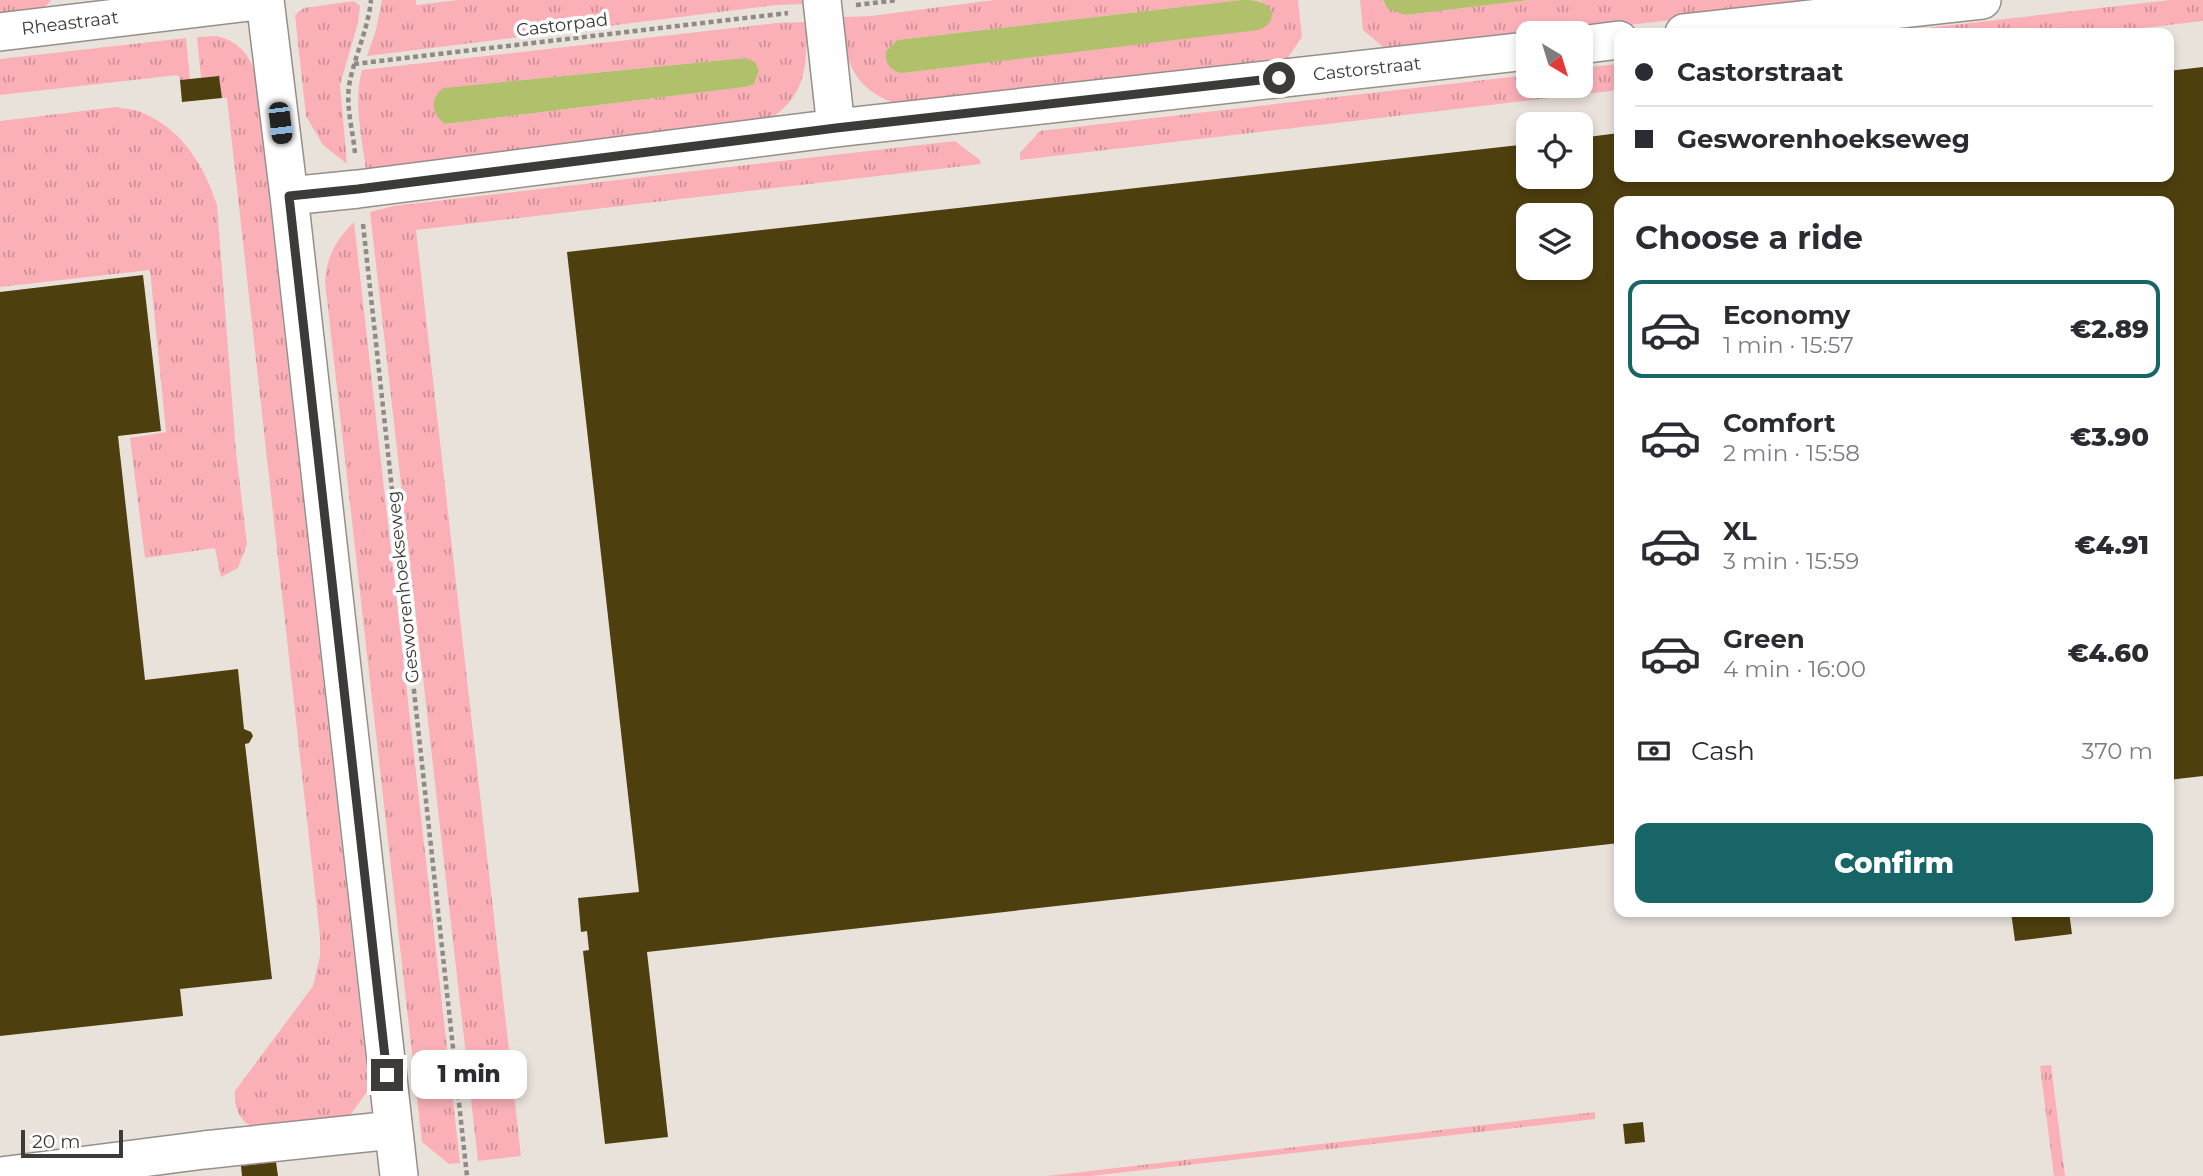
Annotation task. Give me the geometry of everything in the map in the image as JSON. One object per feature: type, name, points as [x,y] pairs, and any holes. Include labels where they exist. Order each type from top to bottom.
[{"type":"street","points":[[265,0],[399,1176]]},
{"type":"street","name":"Rheastraat","points":[[0,32],[265,0]]},
{"type":"street","points":[[1729,28],[1982,0]]},
{"type":"street","points":[[822,4],[836,128]]},
{"type":"street","points":[[1593,43],[1614,41]]},
{"type":"street","name":"Castorstraat","points":[[289,196],[836,128],[1516,52]]},
{"type":"street","points":[[2,1176],[112,1170],[204,1150],[393,1130]]},
{"type":"path","name":"Gesworenhoekseweg","points":[[371,0],[368,23],[354,64],[349,90],[467,1176]]},
{"type":"path","name":"Castorpad","points":[[354,64],[822,4],[898,0]]},
{"type":"green space","points":[[0,0],[51,0],[36,19],[0,15]]},
{"type":"green space","points":[[382,0],[416,0],[416,5],[458,0],[806,0],[806,4],[776,5],[367,56]]},
{"type":"green space","points":[[994,0],[1241,0],[897,40],[886,51],[889,66],[903,73],[1263,28],[1262,1],[1249,0],[1298,0],[1302,37],[1282,66],[899,105],[871,91],[854,72],[846,47],[842,17],[871,16]]},
{"type":"green space","points":[[1360,0],[1383,0],[1384,4],[1405,15],[1531,0],[1845,0],[1593,29],[1593,21],[1516,21],[1516,35],[1390,53],[1363,30]]},
{"type":"green space","points":[[2170,0],[2203,0],[2203,21],[2142,28],[1926,28]]},
{"type":"green space","points":[[354,1],[360,6],[358,23],[340,85],[347,164],[323,145],[306,116],[295,15],[304,8]]},
{"type":"green space","points":[[806,22],[805,65],[798,89],[791,100],[768,120],[366,170],[358,107],[362,70],[777,23]],"holes":[[[745,58],[759,71],[754,84],[745,87],[445,124],[444,88]]]},
{"type":"green space","points":[[217,36],[231,41],[241,49],[255,73],[369,1089],[348,1118],[269,1129],[257,1128],[245,1122],[237,1110],[235,1091],[313,986],[320,956],[320,937],[227,98],[222,98],[219,76],[201,78],[197,37]]},
{"type":"green space","points":[[186,38],[190,79],[180,80],[178,75],[0,95],[0,59]]},
{"type":"green space","points":[[1614,65],[1614,91],[1593,93],[1593,67]]},
{"type":"green space","points":[[1516,76],[1516,98],[1551,98],[1020,160],[1020,153],[1040,131]]},
{"type":"green space","points":[[116,107],[143,113],[157,120],[181,139],[206,177],[217,205],[236,452],[247,544],[238,568],[221,577],[215,548],[145,558],[130,438],[166,432],[150,270],[0,287],[0,121]]},
{"type":"green space","points":[[955,141],[980,160],[981,164],[416,230],[521,1156],[478,1161],[370,212],[393,206]]},
{"type":"green space","points":[[354,222],[460,1163],[449,1164],[422,1142],[325,282],[333,249]]},
{"type":"green space","points":[[2051,1065],[2065,1176],[2054,1176],[2040,1066]]},
{"type":"green space","points":[[1595,1112],[1595,1119],[1091,1176],[1047,1176]]},
{"type":"shaded area","points":[[1241,0],[1266,5],[1272,12],[1269,24],[1258,30],[903,73],[892,69],[886,59],[886,51],[897,40]]},
{"type":"shaded area","points":[[1383,0],[1531,0],[1405,15],[1387,8]]},
{"type":"shaded area","points":[[745,58],[755,62],[759,71],[754,84],[745,87],[445,124],[437,116],[434,106],[436,97],[443,88]]},
{"type":"building","points":[[2203,67],[2203,776],[2174,779],[2174,196],[1614,196],[1614,844],[647,952],[668,1137],[605,1144],[583,951],[589,950],[587,931],[581,932],[578,898],[639,892],[567,252],[1516,145],[1516,189],[1593,189],[1593,136],[1614,134],[1614,182],[2174,182],[2174,70]]},
{"type":"building","points":[[219,76],[222,98],[182,102],[180,80]]},
{"type":"building","points":[[143,275],[161,431],[118,436],[145,680],[238,669],[244,729],[253,736],[249,743],[245,744],[272,979],[180,989],[183,1016],[0,1036],[0,292]]},
{"type":"building","points":[[2012,917],[2070,917],[2072,934],[2015,941]]},
{"type":"building","points":[[1643,1122],[1645,1142],[1625,1144],[1623,1124]]},
{"type":"building","points":[[276,1162],[278,1176],[242,1176],[241,1166]]},
{"type":"route","points":[[387,1075],[289,196],[836,128],[1279,78]]}]
